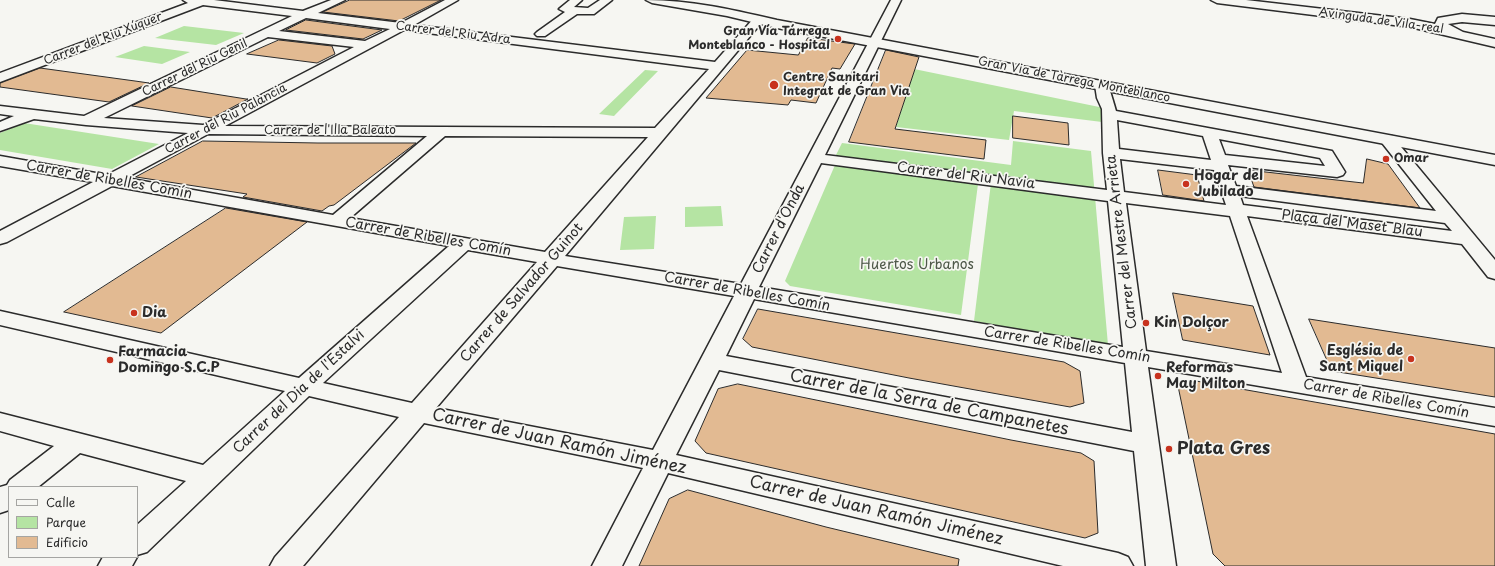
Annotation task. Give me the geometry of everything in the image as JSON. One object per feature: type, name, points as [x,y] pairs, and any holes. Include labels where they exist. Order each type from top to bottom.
[{"type":"street","name":"Carrer del Riu Adra","points":[[188,0],[718,66]]},
{"type":"street","name":"Carrer del Riu Genil","points":[[86,121],[305,14],[340,0]]},
{"type":"street","name":"Carrer del Riu Palància","points":[[0,238],[452,0]]},
{"type":"street","points":[[541,34],[576,5],[590,12],[607,0]]},
{"type":"street","name":"Gran Via de Tàrrega Monteblanco","points":[[652,0],[752,14],[874,42],[1495,160]]},
{"type":"street","name":"Carrer d'Onda","points":[[608,566],[896,0]]},
{"type":"street","name":"Avinguda de Vila-real","points":[[1217,0],[1410,23],[1450,31],[1474,39],[1495,43]]},
{"type":"street","name":"Avinguda de Vila-real","points":[[1250,0],[1407,19],[1442,21],[1462,18],[1495,21]]},
{"type":"street","name":"Carrer del Riu Xúquer","points":[[0,78],[204,1]]},
{"type":"street","name":"Carrer de Salvador Guinot","points":[[285,566],[718,66],[752,14]]},
{"type":"street","points":[[1442,21],[1441,24],[1450,31]]},
{"type":"street","points":[[266,33],[366,45]]},
{"type":"street","name":"Carrer del Mestre Arrieta","points":[[1102,85],[1109,114],[1111,154],[1161,566]]},
{"type":"street","name":"Carrer de l'Illa Baleato","points":[[0,110],[86,121],[204,130],[660,132]]},
{"type":"street","points":[[0,127],[32,114]]},
{"type":"street","points":[[1109,114],[1326,154],[1337,172],[1111,154]]},
{"type":"street","points":[[336,221],[442,131]]},
{"type":"street","points":[[1209,132],[1297,384]]},
{"type":"street","points":[[1387,139],[1495,273]]},
{"type":"street","name":"Carrer del Riu Navia","points":[[815,158],[1116,195]]},
{"type":"street","name":"Carrer de Ribelles Comín","points":[[0,161],[551,259],[1495,417]]},
{"type":"street","name":"Plaça del Maset Blau","points":[[1230,190],[1451,218]]},
{"type":"street","name":"Plaça del Maset Blau","points":[[1116,195],[1468,239]]},
{"type":"street","name":"Carrer del Dia de l'Estalvi","points":[[138,542],[304,387],[464,244]]},
{"type":"street","name":"Carrer de Juan Ramón Jiménez","points":[[0,318],[418,413],[660,462],[1118,566]]},
{"type":"street","name":"Carrer de la Serra de Campanetes","points":[[712,361],[1146,444]]},
{"type":"street","points":[[0,422],[208,477]]},
{"type":"street","points":[[20,486],[76,442]]},
{"type":"street","points":[[0,502],[8,496]]},
{"type":"street","points":[[113,566],[121,558]]},
{"type":"green space","points":[[184,26],[244,33],[216,45],[155,38]]},
{"type":"green space","points":[[144,46],[190,52],[162,64],[115,57]]},
{"type":"green space","points":[[914,69],[1109,109],[1110,123],[1014,111],[1009,140],[896,127]]},
{"type":"green space","points":[[645,70],[658,71],[614,116],[599,114]]},
{"type":"green space","points":[[24,123],[159,144],[112,169],[0,150],[0,133]]},
{"type":"green space","points":[[1013,141],[1091,151],[1108,345],[974,321],[991,183],[833,161],[842,143],[1011,165]]},
{"type":"green space","name":"Huertos Urbanos","points":[[835,165],[978,184],[961,315],[790,286],[785,281]]},
{"type":"green space","points":[[721,206],[723,226],[685,227],[685,207]]},
{"type":"green space","points":[[656,216],[654,249],[620,250],[624,217]]},
{"type":"building","points":[[350,0],[441,0],[399,21],[323,12]]},
{"type":"building","points":[[306,20],[382,30],[363,39],[286,30]]},
{"type":"building","name":"Centre Sanitari Integrat de Gran Via","points":[[808,38],[855,44],[840,69],[832,68],[816,103],[791,100],[788,105],[706,98],[747,50],[798,55]]},
{"type":"building","points":[[279,40],[332,46],[335,54],[317,63],[247,54]]},
{"type":"building","points":[[886,50],[919,57],[895,129],[986,140],[984,159],[849,142]]},
{"type":"building","points":[[40,68],[149,83],[109,102],[0,87],[0,83]]},
{"type":"building","points":[[171,87],[248,99],[212,118],[132,106]]},
{"type":"building","points":[[1013,116],[1068,123],[1069,145],[1013,138]]},
{"type":"building","points":[[203,141],[416,143],[334,205],[329,206],[322,211],[243,197],[247,194],[136,177]]},
{"type":"building","points":[[1367,159],[1388,164],[1420,208],[1254,187],[1248,170],[1363,183]]},
{"type":"building","points":[[1158,170],[1197,175],[1204,201],[1163,195]]},
{"type":"building","points":[[226,208],[307,222],[161,333],[64,312]]},
{"type":"building","points":[[1173,293],[1253,306],[1270,355],[1183,340]]},
{"type":"building","points":[[758,309],[1064,362],[1080,371],[1084,403],[1070,407],[909,378],[752,347],[743,339]]},
{"type":"building","name":"Església de Sant Miquel","points":[[1309,319],[1495,348],[1495,397],[1332,371]]},
{"type":"building","points":[[1196,381],[1495,434],[1495,566],[1225,566],[1213,554],[1178,386]]},
{"type":"building","points":[[738,384],[1081,453],[1094,461],[1098,533],[1085,538],[706,453],[695,441],[718,389]]},
{"type":"building","points":[[688,490],[826,527],[959,559],[958,566],[639,566],[669,499]]},
{"type":"place","name":"Gran Vía Tárrega Monteblanco - Hospital","points":[[838,39]]},
{"type":"place","name":"Centre Sanitari Integrat de Gran Via","points":[[774,85]]},
{"type":"place","name":"Omar","points":[[1386,159]]},
{"type":"place","name":"Hogar del Jubilado","points":[[1186,184]]},
{"type":"place","name":"Dia","points":[[134,313]]},
{"type":"place","name":"Kin Dolçor","points":[[1146,323]]},
{"type":"place","name":"Església de Sant Miquel","points":[[1411,359]]},
{"type":"place","name":"Farmacia Domingo S.C.P","points":[[110,360]]},
{"type":"place","name":"Reformas May Milton","points":[[1158,376]]},
{"type":"place","name":"Plata Gres","points":[[1169,449]]}]
